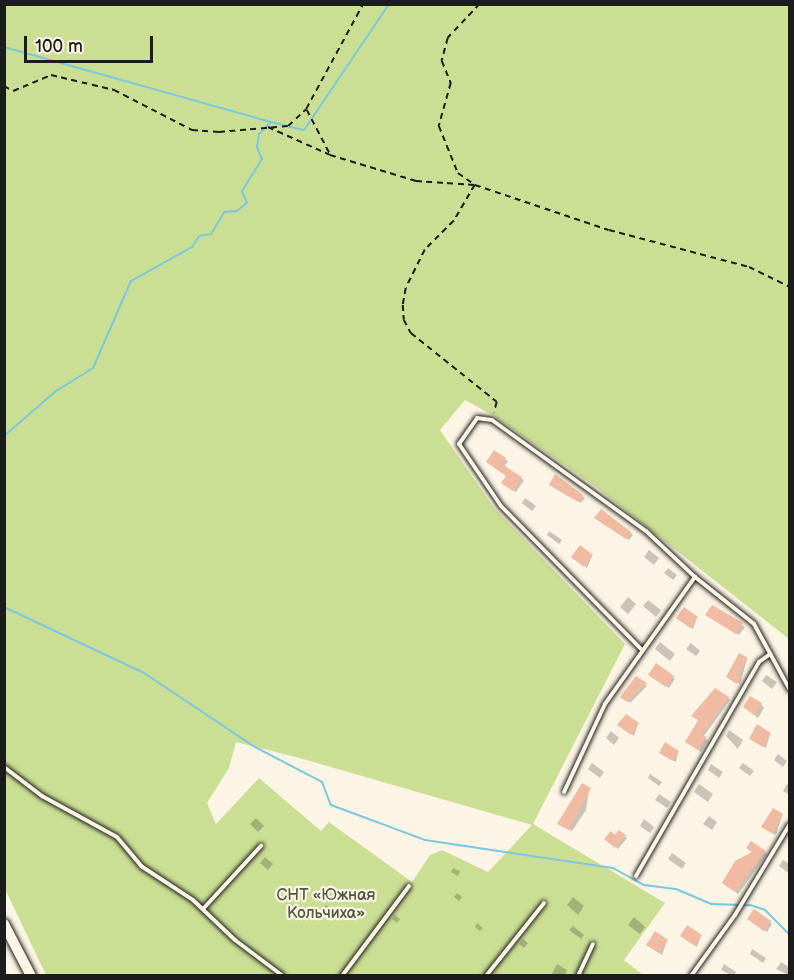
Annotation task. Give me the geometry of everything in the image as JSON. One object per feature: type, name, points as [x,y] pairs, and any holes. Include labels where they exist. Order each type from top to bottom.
[{"type":"main road","points":[[4,924],[31,975]]},
{"type":"lane","points":[[641,649],[501,506],[459,441],[475,419],[492,420],[646,531],[694,577],[754,624],[789,690]]},
{"type":"lane","points":[[564,792],[605,704],[641,649],[694,577]]},
{"type":"lane","points":[[636,876],[759,662],[770,654]]},
{"type":"lane","points":[[4,767],[42,796],[117,837],[141,866],[203,909],[235,940],[283,975]]},
{"type":"lane","points":[[692,975],[735,915],[789,824]]},
{"type":"lane","points":[[203,909],[261,846]]},
{"type":"lane","points":[[342,975],[408,886]]},
{"type":"lane","points":[[486,975],[544,903]]},
{"type":"lane","points":[[578,975],[593,944]]},
{"type":"path","points":[[4,86],[13,91],[51,75],[114,90],[192,130],[288,126],[306,109],[363,4]]},
{"type":"path","points":[[475,185],[458,173],[440,126],[451,82],[442,61],[448,38],[480,4]]},
{"type":"path","points":[[306,109],[330,155]]},
{"type":"path","points":[[268,128],[330,155],[416,181],[475,185],[609,230],[749,267],[789,287]]},
{"type":"path","points":[[475,185],[454,221],[424,250],[406,288],[404,320],[411,333],[497,402],[492,420]]},
{"type":"green space","name":"СНТ «Южная Кольчиха»","points":[[5,5],[789,5],[789,639],[596,487],[494,416],[465,400],[440,430],[494,508],[625,644],[533,824],[665,903],[624,960],[643,975],[46,975],[5,889]],"holes":[[[236,742],[532,825],[488,872],[442,850],[430,855],[412,882],[329,822],[321,831],[259,778],[216,824],[207,803],[229,768]]]},
{"type":"building","points":[[494,450],[506,458],[502,464],[522,477],[513,491],[501,483],[506,476],[486,462]]},
{"type":"building","points":[[555,474],[583,495],[578,502],[549,485]]},
{"type":"building","points":[[601,509],[631,532],[626,539],[594,518]]},
{"type":"building","points":[[580,545],[593,555],[584,567],[571,557]]},
{"type":"building","points":[[712,605],[743,623],[736,634],[705,615]]},
{"type":"building","points":[[684,607],[698,617],[690,628],[676,618]]},
{"type":"building","points":[[739,653],[748,658],[737,675],[741,678],[737,684],[726,677]]},
{"type":"building","points":[[656,663],[674,676],[666,687],[648,675]]},
{"type":"building","points":[[636,676],[647,683],[627,702],[620,697]]},
{"type":"building","points":[[715,688],[729,697],[702,734],[706,737],[698,750],[685,742],[698,720],[691,716]]},
{"type":"building","points":[[750,696],[762,703],[754,715],[743,707]]},
{"type":"building","points":[[626,714],[639,723],[631,735],[617,725]]},
{"type":"building","points":[[757,724],[771,733],[763,747],[749,739]]},
{"type":"building","points":[[665,742],[679,751],[673,761],[659,753]]},
{"type":"building","points":[[582,783],[591,788],[569,830],[557,824]]},
{"type":"building","points":[[773,808],[783,814],[773,834],[761,827]]},
{"type":"building","points":[[619,830],[626,835],[615,848],[604,839],[611,831],[615,835]]},
{"type":"building","points":[[751,841],[766,851],[735,892],[722,883],[735,861],[752,852],[746,848]]},
{"type":"building","points":[[754,909],[771,921],[764,931],[747,919]]},
{"type":"building","points":[[687,925],[702,935],[695,946],[680,936]]},
{"type":"building","points":[[655,931],[668,940],[659,953],[646,945]]},
{"type":"waterway","points":[[4,436],[56,391],[93,368],[131,281],[192,247],[199,236],[211,234],[224,212],[237,211],[247,203],[242,191],[262,159],[257,147],[259,134],[271,122],[304,130],[389,4]]},
{"type":"waterway","points":[[4,47],[271,122]]},
{"type":"waterway","points":[[4,607],[144,673],[255,747],[322,782],[331,805],[425,840],[613,868],[644,885],[676,889],[712,904],[750,905],[765,910],[790,935]]}]
